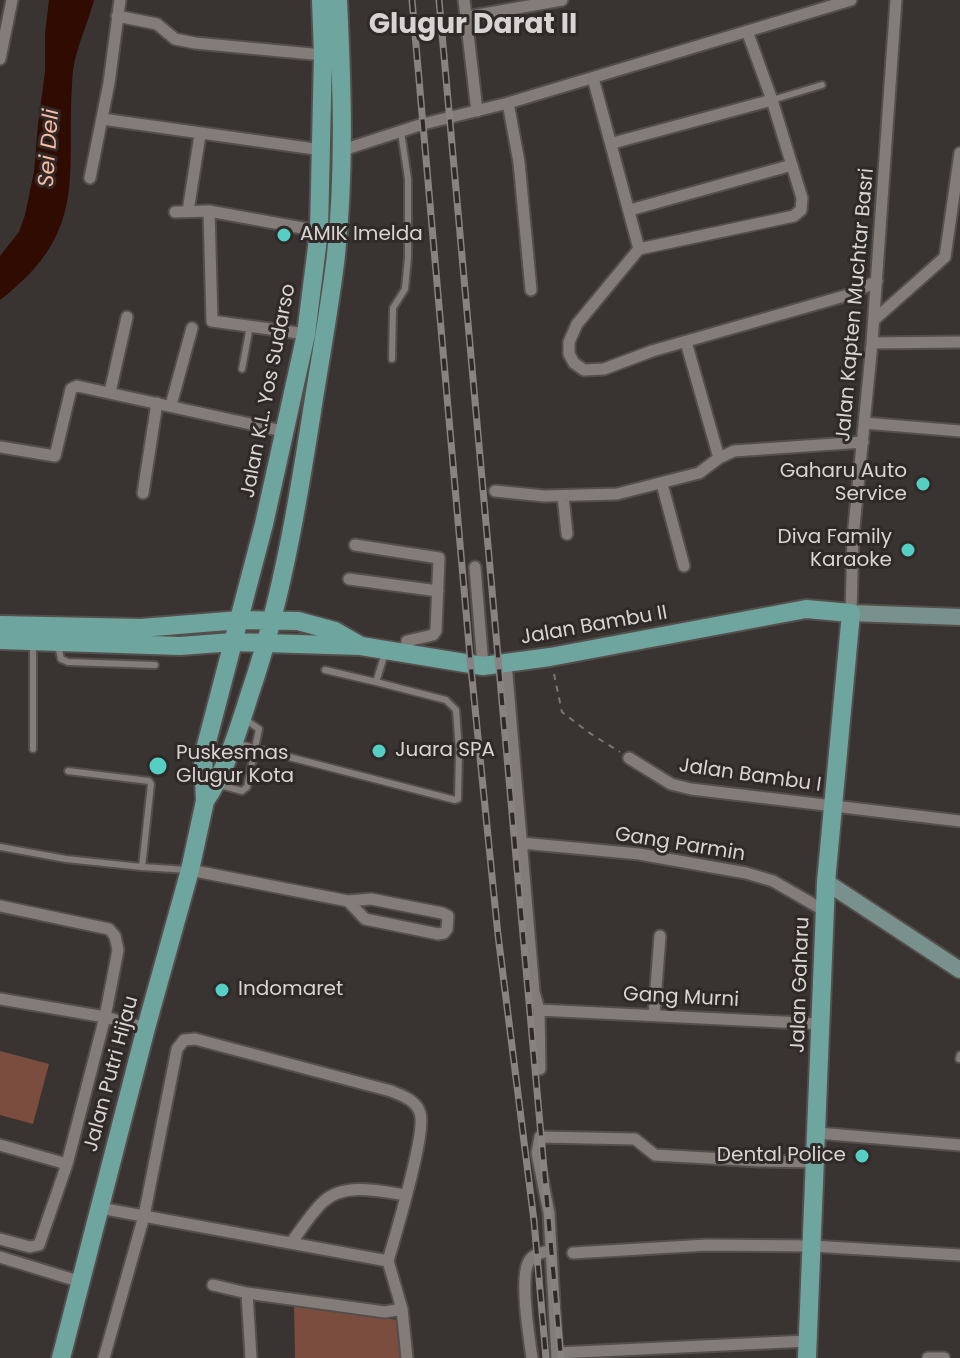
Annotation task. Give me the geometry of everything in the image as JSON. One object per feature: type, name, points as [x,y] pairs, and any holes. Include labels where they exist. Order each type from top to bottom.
[{"type":"main road","name":"Jalan K.L. Yos Sudarso","points":[[233,642],[287,432],[306,334],[319,231],[323,55],[321,0]]},
{"type":"main road","name":"Jalan K.L. Yos Sudarso","points":[[266,642],[287,556],[336,255],[343,150],[338,0]]},
{"type":"main road","points":[[287,556],[290,603],[298,621]]},
{"type":"main road","name":"Jalan Bambu II","points":[[0,625],[141,628],[240,620],[298,621],[335,631],[361,646],[483,666],[550,657],[806,609],[851,613]]},
{"type":"main road","name":"Jalan Gaharu","points":[[807,1349],[826,899],[851,613]]},
{"type":"main road","points":[[0,640],[180,646],[266,642],[361,646]]},
{"type":"main road","name":"Jalan Putri Hijau","points":[[61,1358],[190,870],[205,801],[203,757],[233,642]]},
{"type":"main road","name":"Jalan Putri Hijau","points":[[205,801],[216,784],[233,742],[266,642]]},
{"type":"street","points":[[0,56],[12,0]]},
{"type":"street","points":[[90,178],[120,0]]},
{"type":"street","points":[[464,0],[477,111]]},
{"type":"street","points":[[466,17],[562,0]]},
{"type":"street","points":[[343,150],[851,0]]},
{"type":"street","name":"Jalan Kapten Muchtar Basri","points":[[851,613],[853,537],[874,320],[896,0]]},
{"type":"street","points":[[117,16],[157,24],[175,39],[195,43],[323,55]]},
{"type":"street","points":[[747,31],[792,165],[801,210],[794,216],[639,249],[577,324],[569,342],[569,354],[574,363],[584,370],[604,369],[652,351],[848,295],[877,281]]},
{"type":"street","points":[[593,78],[613,143],[639,249]]},
{"type":"street","points":[[613,143],[772,100]]},
{"type":"street","points":[[508,103],[519,162],[531,290]]},
{"type":"street","points":[[102,119],[322,150]]},
{"type":"street","points":[[188,211],[200,135]]},
{"type":"street","points":[[945,257],[960,153]]},
{"type":"street","points":[[630,210],[792,165]]},
{"type":"street","points":[[209,211],[212,321],[306,334]]},
{"type":"street","points":[[175,212],[209,211],[319,231]]},
{"type":"street","points":[[874,320],[945,257],[960,254]]},
{"type":"street","points":[[110,392],[127,317]]},
{"type":"street","points":[[171,405],[192,328]]},
{"type":"street","points":[[686,342],[719,458]]},
{"type":"street","points":[[872,343],[960,342]]},
{"type":"street","points":[[0,447],[55,456],[73,387],[110,392],[287,432]]},
{"type":"street","points":[[143,493],[157,403]]},
{"type":"street","points":[[864,423],[960,431]]},
{"type":"street","points":[[495,491],[599,497],[699,473],[734,451],[863,442]]},
{"type":"street","points":[[662,484],[684,566]]},
{"type":"street","points":[[563,496],[567,534]]},
{"type":"street","points":[[355,545],[438,556],[436,631],[433,635],[407,641],[406,654]]},
{"type":"street","points":[[475,567],[483,666]]},
{"type":"street","points":[[349,579],[438,591]]},
{"type":"street","name":"Jalan Bambu II","points":[[851,613],[960,617]]},
{"type":"street","points":[[506,663],[534,992],[539,1010],[540,1069]]},
{"type":"street","name":"Jalan Bambu I","points":[[629,758],[680,787],[960,821]]},
{"type":"street","name":"Gang Parmin","points":[[521,843],[639,854],[746,873],[826,899]]},
{"type":"street","points":[[190,870],[348,901],[371,899],[442,913],[448,916],[447,929],[438,934],[365,919],[348,901]]},
{"type":"street","points":[[826,899],[960,970]]},
{"type":"street","points":[[0,906],[109,929],[115,936],[118,950],[105,1017],[67,1164],[39,1245],[30,1247],[0,1239]]},
{"type":"street","points":[[654,1014],[660,936]]},
{"type":"street","points":[[0,999],[105,1017],[146,1028]]},
{"type":"street","name":"Gang Murni","points":[[539,1010],[822,1024]]},
{"type":"street","points":[[104,1358],[144,1216],[177,1049],[184,1040],[195,1039],[391,1091],[410,1099],[419,1109],[422,1120],[420,1141],[388,1261],[402,1309],[407,1358]]},
{"type":"street","points":[[817,1133],[960,1145]]},
{"type":"street","points":[[807,1349],[557,1355],[549,1213],[537,1153],[540,1137],[635,1139],[655,1155],[817,1162]]},
{"type":"street","points":[[0,1145],[67,1164]]},
{"type":"street","points":[[291,1243],[325,1200],[344,1192],[370,1189],[405,1195]]},
{"type":"street","points":[[100,1208],[388,1261]]},
{"type":"street","points":[[573,1253],[707,1245],[812,1246],[960,1255]]},
{"type":"street","points":[[532,1358],[525,1307],[527,1264],[537,1254],[549,1251]]},
{"type":"street","points":[[0,1257],[81,1282]]},
{"type":"street","points":[[213,1285],[247,1293],[385,1312],[402,1309]]},
{"type":"street","points":[[247,1293],[251,1358]]},
{"type":"street","points":[[928,1358],[944,1358]]},
{"type":"lane","points":[[772,100],[822,85]]},
{"type":"lane","points":[[392,359],[393,308],[405,289],[408,257],[408,179],[401,132]]},
{"type":"lane","points":[[242,369],[250,326]]},
{"type":"lane","points":[[33,641],[33,749]]},
{"type":"lane","points":[[58,643],[61,659],[68,662],[155,665]]},
{"type":"lane","points":[[376,682],[387,650]]},
{"type":"lane","points":[[233,742],[458,799],[456,710],[446,700],[325,670]]},
{"type":"lane","points":[[216,784],[242,791],[247,787],[259,729],[242,718]]},
{"type":"lane","points":[[68,771],[149,781],[142,867]]},
{"type":"lane","points":[[0,847],[66,859],[190,870]]},
{"type":"path","points":[[550,657],[562,712],[629,758]]},
{"type":"shaded area","points":[[0,1051],[49,1064],[33,1124],[0,1115]]},
{"type":"shaded area","points":[[294,1303],[397,1320],[401,1358],[295,1358]]},
{"type":"water","name":"Sei Deli","points":[[49,0],[94,0],[73,71],[68,197],[62,223],[49,248],[29,274],[0,300],[0,256],[19,232],[34,172]]},
{"type":"railway","points":[[412,0],[471,668],[498,935],[534,1221],[546,1358]]},
{"type":"railway","points":[[439,0],[561,1358]]},
{"type":"place","name":"AMIK Imelda","points":[[284,235]]},
{"type":"place","name":"Gaharu Auto Service","points":[[923,484]]},
{"type":"place","name":"Diva Family Karaoke","points":[[908,550]]},
{"type":"place","name":"Juara SPA","points":[[379,751]]},
{"type":"place","name":"Puskesmas Glugur Kota","points":[[158,766]]},
{"type":"place","name":"Indomaret","points":[[222,990]]},
{"type":"place","name":"Dental Police","points":[[862,1156]]},
{"type":"district","name":"Glugur Darat II","points":[[473,26]]}]
